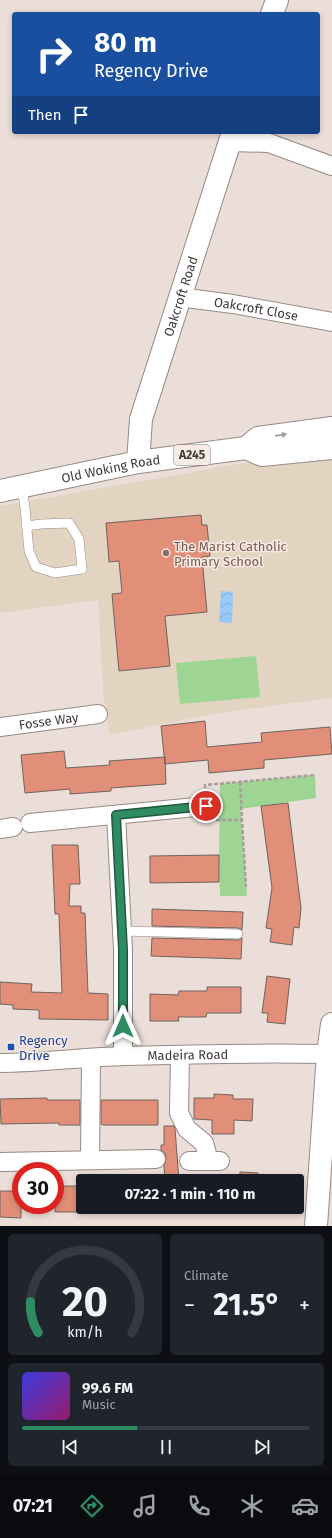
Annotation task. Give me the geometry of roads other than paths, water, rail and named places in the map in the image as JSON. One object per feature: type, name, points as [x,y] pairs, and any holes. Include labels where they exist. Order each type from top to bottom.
[{"type":"main road","points":[[273,12],[277,0]]},
{"type":"main road","name":"Oakcroft Road","points":[[138,462],[141,419],[231,137]]},
{"type":"main road","name":"Old Woking Road","points":[[246,448],[258,438],[332,428]]},
{"type":"main road","name":"Old Woking Road","points":[[0,491],[138,462],[246,448],[262,455],[332,448]]},
{"type":"main road","points":[[316,1226],[323,1175],[328,1054],[332,1024]]},
{"type":"street","points":[[231,137],[269,143],[332,166]]},
{"type":"street","name":"Oakcroft Close","points":[[179,297],[233,304],[332,322]]},
{"type":"street","name":"Fosse Way","points":[[0,727],[98,714]]},
{"type":"street","points":[[30,822],[206,806]]},
{"type":"street","points":[[116,815],[122,931],[124,1056]]},
{"type":"street","name":"Madeira Road","points":[[0,1063],[23,1063],[124,1056],[272,1053],[328,1054]]},
{"type":"street","points":[[180,1055],[179,1113],[187,1129],[204,1143],[215,1161],[189,1161]]},
{"type":"street","points":[[90,1160],[91,1058]]},
{"type":"street","points":[[0,1162],[156,1159]]},
{"type":"lane","points":[[22,487],[29,551],[36,567],[55,573],[82,569],[79,539],[69,523],[27,526]]},
{"type":"lane","points":[[122,931],[238,934]]},
{"type":"water","points":[[221,591],[233,592],[232,623],[219,622]]},
{"type":"place","name":"The Marist Catholic Primary School","points":[[166,553]]},
{"type":"place","name":"Regency Drive","points":[[11,1047]]}]
